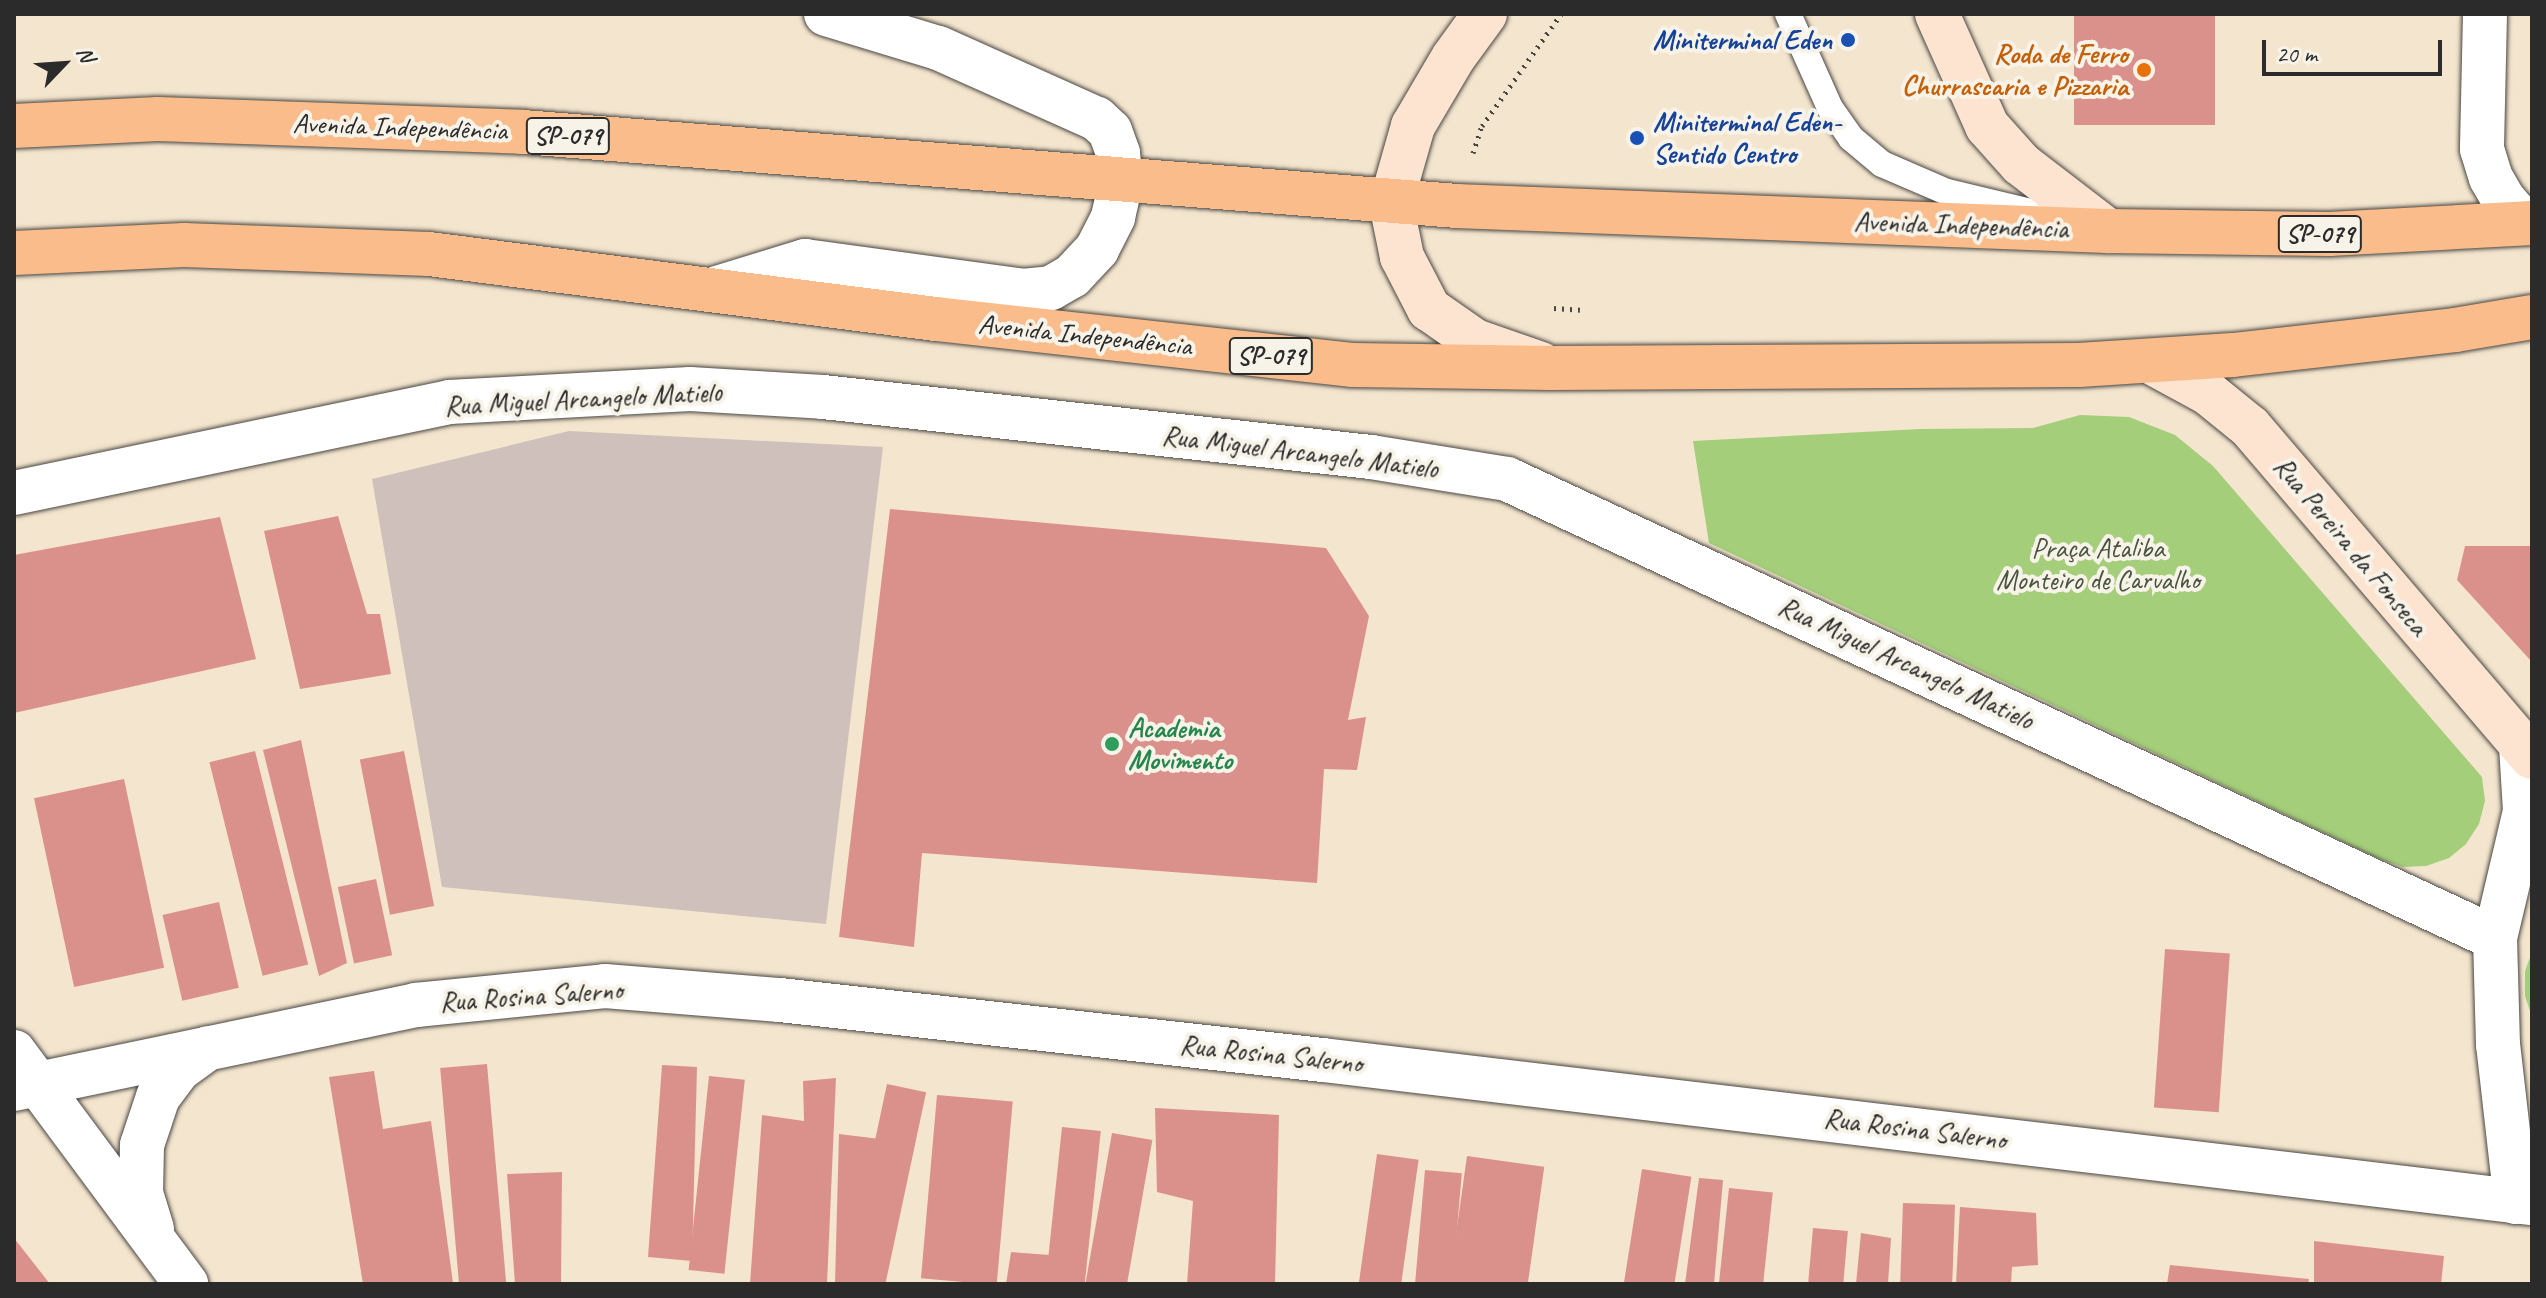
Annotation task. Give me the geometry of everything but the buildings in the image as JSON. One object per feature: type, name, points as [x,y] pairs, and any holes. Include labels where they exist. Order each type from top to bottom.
[{"type":"main road","points":[[1391,203],[1413,126],[1453,58],[1485,14]]},
{"type":"main road","points":[[1937,14],[1987,126],[2021,164],[2108,231]]},
{"type":"main road","name":"Avenida Independência","points":[[14,126],[158,119],[523,132],[1391,203],[2108,231],[2329,234],[2532,222]]},
{"type":"main road","name":"Avenida Independência","points":[[1391,203],[1402,257],[1429,309],[1475,341],[1550,368]]},
{"type":"main road","name":"Avenida Independência","points":[[14,253],[184,245],[429,254],[717,288],[936,319],[1353,365],[1550,368],[2079,365],[2423,334],[2532,317]]},
{"type":"main road","name":"Rua Pereira da Fonseca","points":[[2149,361],[2208,393],[2250,427],[2527,751]]},
{"type":"street","points":[[826,14],[938,48],[1081,109],[1110,131],[1118,153],[1121,182]]},
{"type":"street","points":[[2485,14],[2482,149],[2491,178],[2503,199],[2517,215],[2532,222]]},
{"type":"street","name":"Avenida Independência","points":[[717,288],[805,261],[1023,291],[1051,288],[1072,276],[1097,249],[1113,217],[1121,182]]},
{"type":"street","name":"Rua Miguel Arcangelo Matielo","points":[[14,493],[449,402],[690,389],[823,397],[1371,457],[1507,479],[2495,938]]},
{"type":"street","points":[[2524,1203],[2498,1045],[2495,938],[2525,811],[2527,751]]},
{"type":"street","name":"Rua Rosina Salerno","points":[[22,1075],[210,1046],[416,1005],[605,986],[780,1000],[1354,1064],[2524,1203]]},
{"type":"street","points":[[156,1243],[141,1193],[142,1145],[158,1097],[178,1070],[210,1046]]},
{"type":"street","points":[[22,1075],[186,1284]]},
{"type":"lane","points":[[1788,14],[1830,108],[1851,138],[1882,164],[1947,192],[2108,231]]},
{"type":"shaded area","points":[[569,431],[883,447],[826,924],[442,887],[372,479]]},
{"type":"green space","name":"Praça Ataliba Monteiro de Carvalho","points":[[2080,415],[2129,417],[2175,435],[2213,466],[2482,777],[2485,801],[2479,824],[2466,844],[2449,858],[2426,866],[2403,867],[2380,859],[1709,543],[1693,441],[1920,429],[2033,428]]},
{"type":"green space","points":[[2532,952],[2532,1017],[2525,996],[2525,971]]},
{"type":"place","name":"Miniterminal Eden","points":[[1848,40]]},
{"type":"place","name":"Roda de Ferro Churrascaria e Pizzaria","points":[[2144,70]]},
{"type":"place","name":"Miniterminal Eden- Sentido Centro","points":[[1637,138]]},
{"type":"place","name":"Academia Movimento","points":[[1112,744]]}]
